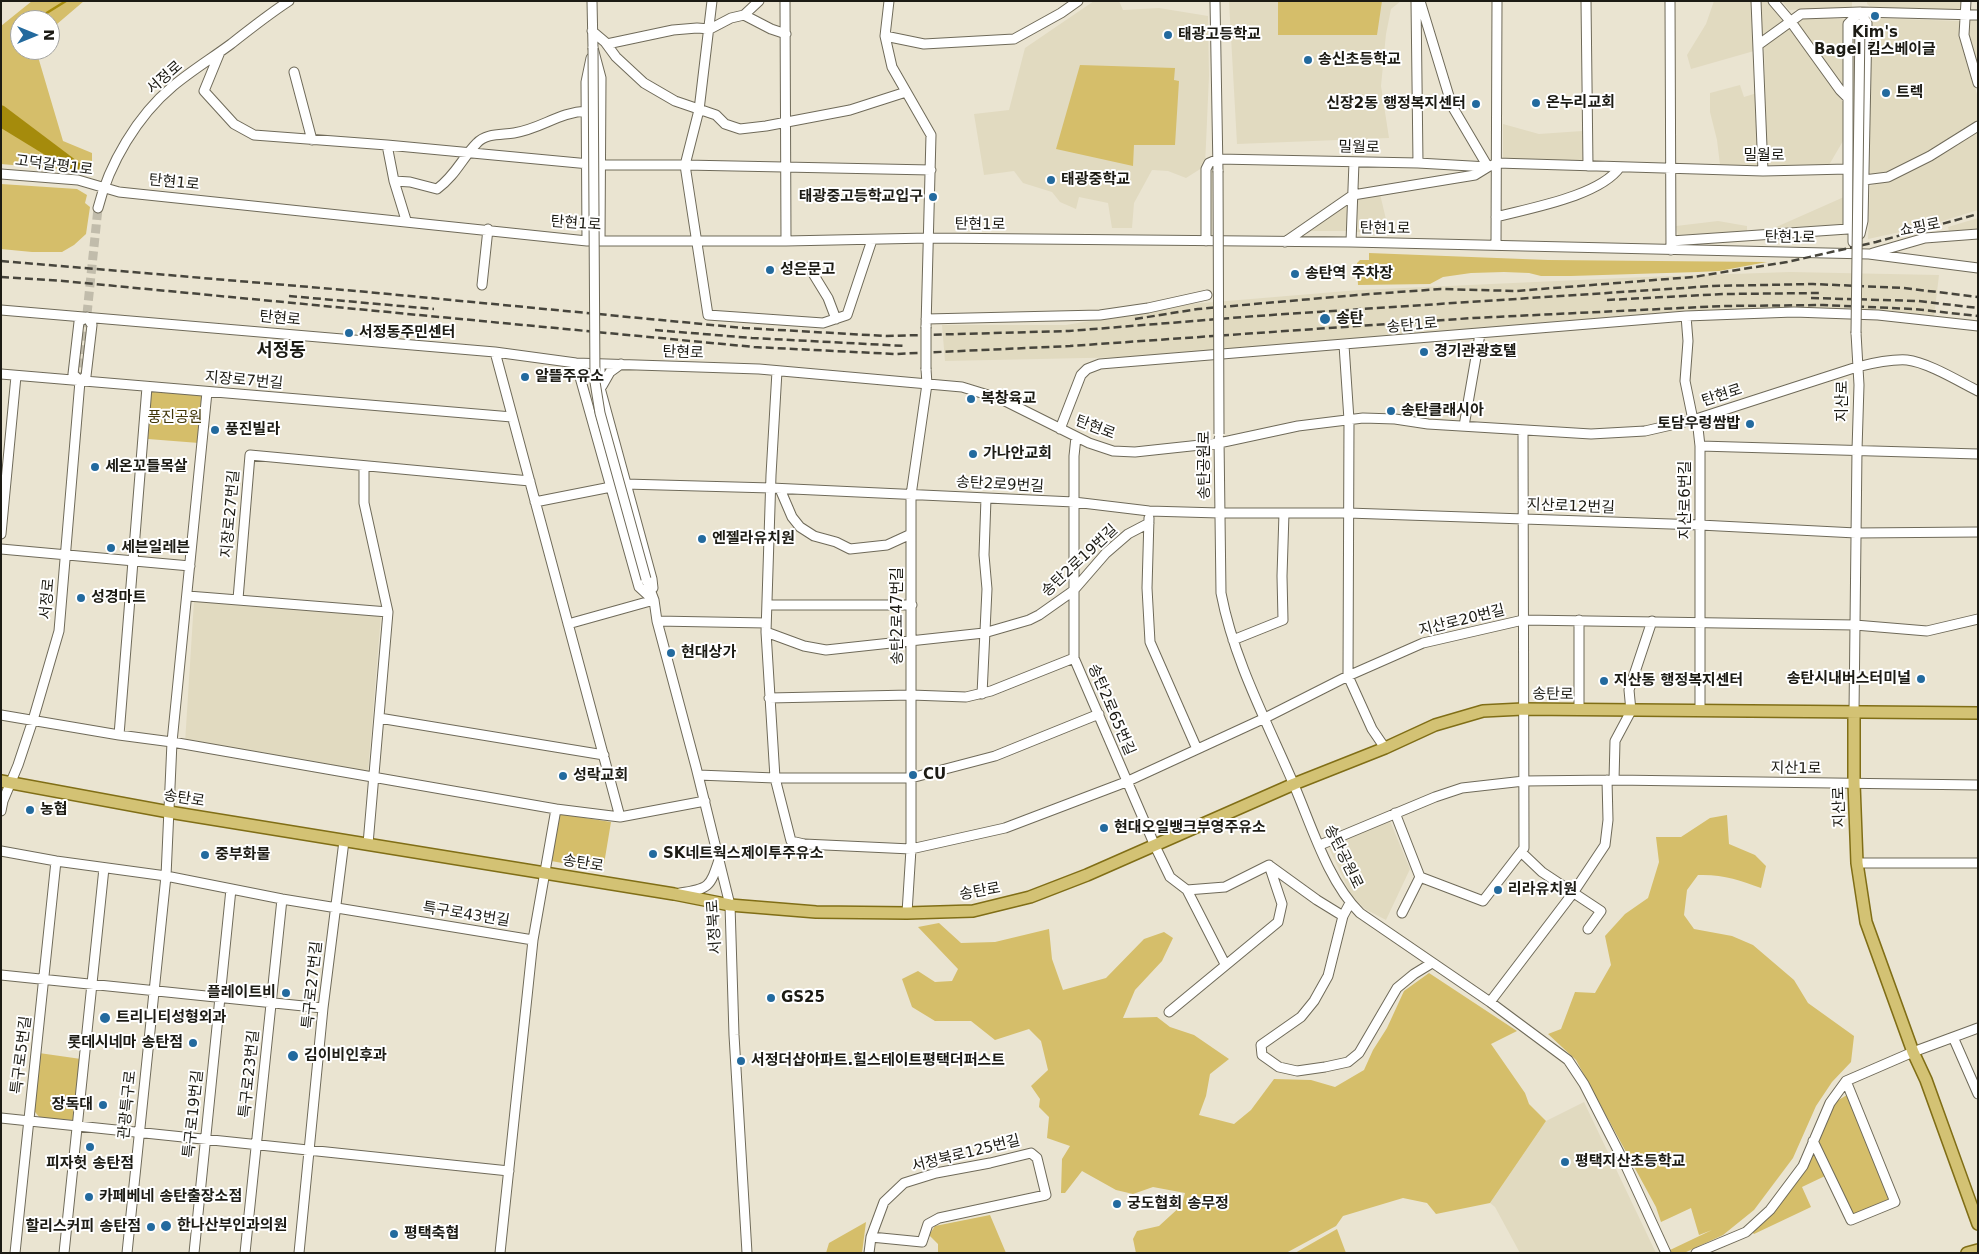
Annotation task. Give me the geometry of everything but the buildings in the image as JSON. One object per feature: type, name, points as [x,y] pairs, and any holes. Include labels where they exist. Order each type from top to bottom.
[{"type":"main road","name":"송탄로","points":[[6,782],[169,812],[674,894],[730,905],[816,912],[907,913],[974,911],[1030,897],[1154,846],[1294,784],[1385,748],[1434,725],[1483,711],[1523,709],[1978,712]]},
{"type":"main road","name":"지산로","points":[[1854,712],[1857,862],[1866,922],[1978,1224]]},
{"type":"main road","points":[[1968,1253],[1978,1250]]},
{"type":"street","name":"서정로","points":[[98,208],[112,167],[157,102],[173,86],[265,16],[289,1]]},
{"type":"street","points":[[592,1],[593,48],[601,78],[600,240]]},
{"type":"street","points":[[712,1],[700,110],[685,165],[708,315],[823,323],[847,315],[872,240]]},
{"type":"street","points":[[607,44],[673,30],[710,29],[731,18],[744,15],[759,1]]},
{"type":"street","points":[[785,1],[786,241]]},
{"type":"street","name":"송탄2로47번길","points":[[889,1],[885,36],[892,67],[931,135],[926,323],[927,384],[911,495],[911,778],[907,913]]},
{"type":"street","points":[[885,36],[924,44],[1014,39],[1061,13],[1078,1]]},
{"type":"street","name":"송탄공원로","points":[[1215,1],[1221,593],[1233,640],[1332,873],[1350,903],[1377,926],[1490,1002],[1568,1060],[1584,1084],[1625,1164],[1666,1253]]},
{"type":"street","points":[[1416,1],[1418,163]]},
{"type":"street","points":[[1420,1],[1452,106],[1488,168]]},
{"type":"street","points":[[1496,245],[1497,1]]},
{"type":"street","points":[[1586,1],[1588,166]]},
{"type":"street","points":[[1670,1],[1671,250]]},
{"type":"street","points":[[1756,1],[1763,171]]},
{"type":"street","points":[[1773,1],[1848,98]]},
{"type":"street","points":[[1860,1],[1860,12],[1866,23],[1863,221],[1860,228],[1860,253]]},
{"type":"street","points":[[1966,1],[1964,35],[1978,83]]},
{"type":"street","points":[[1758,46],[1801,14],[1860,12],[1978,15]]},
{"type":"street","points":[[1848,229],[1848,24],[1860,12]]},
{"type":"street","name":"지산로","points":[[1854,712],[1859,385],[1856,333],[1860,12]]},
{"type":"street","points":[[744,15],[771,29],[786,34]]},
{"type":"street","points":[[592,31],[644,83],[675,101],[716,115],[725,124],[740,129],[850,110],[906,92]]},
{"type":"street","points":[[587,241],[586,82],[593,48]]},
{"type":"street","name":"서정북로","points":[[593,48],[595,382],[600,414],[646,579],[654,600],[657,621],[705,801],[730,905],[734,1035],[747,1253]]},
{"type":"street","points":[[220,52],[204,91],[234,124],[254,135],[387,145],[600,165],[931,170]]},
{"type":"street","points":[[294,72],[312,140]]},
{"type":"street","points":[[394,181],[410,182],[438,189],[450,180],[478,142],[487,137],[531,130],[572,112],[587,111]]},
{"type":"street","points":[[1864,180],[1888,177],[1930,156],[1978,126]]},
{"type":"street","points":[[387,145],[394,181],[406,220]]},
{"type":"street","points":[[1206,241],[1206,169],[1208,164],[1218,159]]},
{"type":"street","name":"밀월로","points":[[1218,159],[1418,163],[1488,168]]},
{"type":"street","points":[[1351,242],[1354,162]]},
{"type":"street","points":[[1285,242],[1353,195],[1475,174],[1497,163]]},
{"type":"street","name":"밀월로","points":[[1497,163],[1763,171],[1848,169]]},
{"type":"street","points":[[1496,217],[1575,196],[1614,175],[1620,167]]},
{"type":"street","name":"고덕갈평1로","points":[[1,174],[78,180],[104,187]]},
{"type":"street","name":"탄현1로","points":[[104,187],[119,192],[406,220],[587,241],[786,241],[929,238],[1351,242],[1860,253]]},
{"type":"street","points":[[482,285],[488,229]]},
{"type":"street","points":[[1671,240],[1853,229],[1860,253]]},
{"type":"street","name":"쇼핑로","points":[[1860,253],[1926,238],[1978,234]]},
{"type":"street","name":"쇼핑로","points":[[1860,253],[1978,268]]},
{"type":"street","points":[[809,267],[828,298],[836,319]]},
{"type":"street","points":[[926,323],[1100,315],[1207,296]]},
{"type":"street","name":"탄현로","points":[[1,310],[495,352],[576,363],[777,371],[962,387],[1001,400],[1089,443],[1113,451],[1135,452],[1298,426],[1363,418],[1591,434],[1645,431],[1693,420],[1857,367],[1907,360],[1950,377],[1978,392]]},
{"type":"street","name":"송탄1로","points":[[1060,429],[1081,375],[1088,369],[1100,364],[1686,316],[1794,312],[1856,314],[1978,326]]},
{"type":"street","points":[[1686,316],[1688,341],[1685,381],[1693,420],[1698,428],[1700,446]]},
{"type":"street","name":"서정로","points":[[1,812],[6,782],[33,720],[59,631],[67,555],[80,381],[86,376],[92,325],[87,317],[78,322],[73,374],[80,381]]},
{"type":"street","points":[[1464,426],[1480,334]]},
{"type":"street","points":[[1344,345],[1349,420],[1348,676],[1372,729],[1385,748]]},
{"type":"street","points":[[495,352],[620,817]]},
{"type":"street","points":[[576,363],[639,588],[654,600]]},
{"type":"street","points":[[600,364],[600,388],[652,579],[654,600]]},
{"type":"street","points":[[600,388],[610,372],[621,364]]},
{"type":"street","points":[[776,778],[769,698],[766,627],[775,488],[777,371]]},
{"type":"street","name":"지장로7번길","points":[[1,374],[512,417]]},
{"type":"street","points":[[1,534],[16,376]]},
{"type":"street","points":[[119,735],[147,387]]},
{"type":"street","name":"관광특구로","points":[[127,1253],[166,876],[172,742],[207,392]]},
{"type":"street","points":[[1420,877],[1483,901],[1522,850],[1524,781],[1523,430]]},
{"type":"street","name":"송탄2로65번길","points":[[1076,437],[1073,591],[1074,658],[1154,846]]},
{"type":"street","name":"지산로6번길","points":[[1700,711],[1700,446],[1978,454]]},
{"type":"street","name":"지장로27번길","points":[[238,599],[250,455],[530,481]]},
{"type":"street","points":[[364,466],[364,503],[388,612],[368,844]]},
{"type":"street","name":"송탄2로9번길","points":[[625,484],[775,488],[1074,502],[1149,511],[1219,514]]},
{"type":"street","points":[[535,502],[611,487]]},
{"type":"street","points":[[775,488],[800,528],[814,536],[850,548],[887,545],[911,534]]},
{"type":"street","points":[[982,694],[987,589],[984,555],[986,498]]},
{"type":"street","points":[[1149,511],[1147,588],[1150,642],[1197,749]]},
{"type":"street","points":[[1233,640],[1283,620],[1284,513]]},
{"type":"street","name":"지산로12번길","points":[[1219,514],[1348,513],[1856,532],[1978,532]]},
{"type":"street","name":"송탄2로19번길","points":[[657,621],[766,627],[804,646],[826,650],[945,639],[984,633],[1039,616],[1073,591],[1106,553],[1128,534],[1149,523]]},
{"type":"street","points":[[1,549],[190,566]]},
{"type":"street","points":[[188,596],[388,612]]},
{"type":"street","points":[[568,624],[654,600]]},
{"type":"street","points":[[767,605],[912,605]]},
{"type":"street","name":"지산로20번길","points":[[776,778],[790,841],[804,844],[910,849],[1005,828],[1126,782],[1265,718],[1348,676],[1424,643],[1523,620],[1700,621],[1855,625],[1927,631],[1978,619]]},
{"type":"street","points":[[1579,620],[1579,710]]},
{"type":"street","points":[[1490,1002],[1573,893],[1605,845],[1615,741],[1631,711],[1629,690],[1652,621]]},
{"type":"street","points":[[769,698],[911,695],[966,697],[982,694],[1074,658]]},
{"type":"street","points":[[698,775],[776,778],[911,778],[995,756],[1099,714]]},
{"type":"street","points":[[1,715],[172,742],[556,809],[620,817],[705,801]]},
{"type":"street","points":[[379,718],[604,755]]},
{"type":"street","name":"지산1로","points":[[1320,845],[1395,813],[1462,788],[1524,781],[1610,780],[1978,785]]},
{"type":"street","points":[[500,1253],[533,940],[556,809]]},
{"type":"street","points":[[1395,813],[1420,877],[1402,913]]},
{"type":"street","name":"특구로27번길","points":[[299,1253],[323,1008],[334,908],[344,841]]},
{"type":"street","points":[[1154,846],[1170,877],[1187,890],[1225,964]]},
{"type":"street","points":[[1522,850],[1542,872],[1601,911],[1588,929]]},
{"type":"street","points":[[1,851],[56,861],[166,876]]},
{"type":"street","points":[[674,894],[700,890],[712,880],[719,860]]},
{"type":"street","name":"특구로5번길","points":[[14,1253],[45,979],[56,861]]},
{"type":"street","points":[[1857,862],[1978,863]]},
{"type":"street","points":[[1187,890],[1225,887],[1270,866]]},
{"type":"street","points":[[1270,866],[1343,916]]},
{"type":"street","points":[[1170,1012],[1225,964],[1278,922],[1282,904],[1270,866]]},
{"type":"street","points":[[64,1253],[104,868]]},
{"type":"street","name":"특구로43번길","points":[[166,876],[282,899],[533,940]]},
{"type":"street","name":"특구로19번길","points":[[194,1253],[231,888]]},
{"type":"street","name":"특구로23번길","points":[[245,1253],[282,899]]},
{"type":"street","name":"송탄공원로","points":[[1350,903],[1343,916],[1328,976],[1314,1001],[1301,1017],[1261,1045],[1262,1055],[1279,1067],[1297,1071],[1348,1062],[1359,1053],[1397,988],[1414,974],[1432,963]]},
{"type":"street","points":[[1,975],[323,1008]]},
{"type":"street","points":[[1696,1253],[1746,1232],[1770,1210],[1803,1166],[1830,1103],[1846,1081],[1913,1052],[1978,1028]]},
{"type":"street","points":[[1953,1037],[1977,1088]]},
{"type":"street","points":[[1813,1141],[1851,1220],[1895,1202],[1846,1081]]},
{"type":"street","points":[[1,1118],[509,1171]]},
{"type":"street","name":"서정북로125번길","points":[[869,1253],[871,1237],[884,1202],[904,1183],[936,1173],[990,1163],[1031,1152],[1037,1158],[1046,1195],[939,1218],[928,1224],[920,1253]]},
{"type":"street","points":[[871,1237],[922,1242]]},
{"type":"shaded area","points":[[1094,1],[1119,1],[1123,10],[1159,8],[1208,16],[1209,76],[1205,166],[1186,178],[1168,171],[1152,170],[1134,203],[1132,228],[1112,228],[1108,203],[1079,197],[1076,209],[1060,202],[1052,192],[1023,183],[1014,171],[984,175],[974,114],[1009,110],[1025,48]]},
{"type":"shaded area","name":"송신초등학교","points":[[1229,1],[1401,1],[1391,9],[1386,34],[1381,86],[1389,138],[1237,144]]},
{"type":"shaded area","points":[[1714,1],[1751,1],[1754,51],[1691,69],[1687,55],[1706,24]]},
{"type":"shaded area","points":[[1759,1],[1768,1],[1785,22],[1761,39]]},
{"type":"shaded area","points":[[1782,1],[1852,1],[1852,7],[1789,10]]},
{"type":"shaded area","points":[[1867,1],[1963,1],[1962,12],[1874,10],[1867,4]]},
{"type":"shaded area","points":[[1806,17],[1844,19],[1843,86],[1798,23]]},
{"type":"shaded area","points":[[1872,18],[1960,21],[1961,36],[1978,98],[1978,120],[1911,162],[1888,172],[1875,175],[1869,173]]},
{"type":"shaded area","points":[[1978,18],[1978,67],[1967,32],[1967,19]]},
{"type":"shaded area","points":[[1788,27],[1843,102],[1843,141],[1829,165],[1767,165],[1764,45]]},
{"type":"shaded area","points":[[1740,85],[1744,97],[1757,93],[1759,166],[1720,165],[1717,140],[1710,112],[1710,93]]},
{"type":"shaded area","points":[[1,105],[89,170],[68,169],[1,128]]},
{"type":"shaded area","points":[[1503,124],[1539,134],[1582,131],[1583,162],[1503,160]]},
{"type":"shaded area","points":[[1978,132],[1978,210],[1923,227],[1868,239],[1870,186],[1913,170]]},
{"type":"shaded area","points":[[1380,194],[1389,232],[1355,232],[1356,200]]},
{"type":"shaded area","points":[[1844,197],[1843,224],[1774,228]]},
{"type":"shaded area","points":[[1348,203],[1347,231],[1306,231]]},
{"type":"shaded area","points":[[1978,218],[1978,229],[1949,231],[1948,227]]},
{"type":"shaded area","points":[[1718,221],[1747,226],[1747,231],[1678,235],[1676,226]]},
{"type":"shaded area","points":[[1790,272],[1939,275],[1934,317],[1814,308],[1738,310],[1558,321],[1356,341],[1133,357],[945,361],[942,325],[1066,325],[1191,304],[1359,290]]},
{"type":"shaded area","points":[[194,601],[285,606],[381,615],[368,772],[185,743]]},
{"type":"shaded area","points":[[1390,821],[1410,869],[1386,920],[1365,909],[1351,895],[1328,846]]},
{"type":"shaded area","name":"평택지산초등학교","points":[[1584,1102],[1656,1253],[1520,1253],[1495,1207],[1490,1203],[1546,1121]]},
{"type":"green space","points":[[32,1],[84,1],[60,21],[60,10],[21,10]]},
{"type":"green space","points":[[1278,1],[1382,1],[1377,35],[1278,35]]},
{"type":"green space","points":[[10,19],[10,60],[39,60],[63,141],[92,153],[92,172],[1,164],[1,26]]},
{"type":"green space","points":[[1080,65],[1175,68],[1174,80],[1179,81],[1175,145],[1134,145],[1133,166],[1056,149]]},
{"type":"green space","points":[[1,184],[77,189],[87,195],[85,203],[90,207],[86,234],[74,245],[62,252],[1,249]]},
{"type":"green space","points":[[1369,253],[1548,260],[1767,262],[1719,271],[1571,276],[1541,276],[1529,273],[1504,272],[1471,273],[1443,277],[1430,284],[1358,285],[1357,263],[1360,260],[1369,260]]},
{"type":"green space","name":"풍진공원","points":[[151,391],[203,396],[199,443],[148,439]]},
{"type":"green space","points":[[560,814],[611,822],[603,870],[551,861]]},
{"type":"green space","points":[[1727,815],[1729,844],[1755,855],[1766,866],[1761,888],[1731,878],[1715,875],[1698,875],[1687,890],[1684,915],[1694,929],[1732,936],[1753,945],[1794,980],[1808,1003],[1854,1036],[1851,1062],[1832,1082],[1816,1106],[1793,1158],[1754,1210],[1723,1235],[1684,1253],[1671,1253],[1670,1250],[1712,1230],[1699,1235],[1691,1208],[1661,1222],[1656,1207],[1576,1060],[1548,1034],[1561,1029],[1575,992],[1595,993],[1611,965],[1605,936],[1625,914],[1648,898],[1659,862],[1656,837],[1681,837],[1710,818]]},
{"type":"green space","points":[[939,923],[961,943],[995,942],[1049,929],[1052,959],[1063,990],[1106,978],[1144,939],[1164,932],[1173,938],[1162,961],[1135,990],[1123,1018],[1157,1017],[1170,1027],[1194,1035],[1229,1059],[1210,1074],[1206,1096],[1199,1115],[1234,1124],[1251,1110],[1274,1079],[1311,1080],[1335,1087],[1364,1070],[1373,1050],[1387,1028],[1404,991],[1429,973],[1517,1031],[1491,1044],[1525,1093],[1529,1104],[1546,1121],[1490,1203],[1436,1214],[1427,1203],[1403,1198],[1343,1216],[1336,1226],[1286,1253],[1136,1253],[1133,1239],[1137,1231],[1159,1226],[1182,1205],[1185,1193],[1153,1187],[1133,1194],[1116,1190],[1082,1171],[1065,1193],[1061,1193],[1062,1159],[1070,1146],[1047,1138],[1049,1117],[1039,1107],[1040,1099],[1031,1086],[1048,1070],[1041,1041],[1029,1029],[995,1040],[971,1021],[935,1021],[912,1007],[902,979],[918,971],[935,982],[952,981],[958,969],[918,927]]},
{"type":"green space","points":[[39,1053],[81,1059],[73,1120],[40,1118],[31,1107]]},
{"type":"green space","points":[[1847,1095],[1852,1102],[1891,1199],[1851,1215],[1816,1138],[1835,1102]]},
{"type":"green space","points":[[1811,1148],[1825,1176],[1802,1187],[1811,1207],[1754,1234],[1752,1232]]},
{"type":"green space","points":[[990,1215],[1006,1253],[938,1253],[938,1244],[929,1235],[935,1226]]},
{"type":"green space","points":[[866,1222],[862,1253],[826,1253],[829,1243]]},
{"type":"green space","points":[[1337,1229],[1346,1253],[1295,1253]]},
{"type":"waterway","points":[[51,10],[66,1]]},
{"type":"tunnel","points":[[80,381],[98,208]]},
{"type":"railway","points":[[1135,319],[1198,309],[1357,295],[1441,289],[1516,291],[1693,277],[1787,262],[1876,242],[1978,214]]},
{"type":"railway","points":[[1,261],[357,291],[744,328],[886,336],[1069,331],[1256,316],[1713,286],[1813,284],[1904,288],[1978,297]]},
{"type":"railway","points":[[1,277],[63,281],[754,347],[895,354],[1070,346],[1473,318],[1723,306],[1823,305],[1914,309],[1978,316]]},
{"type":"railway","points":[[1607,300],[1723,294],[1819,293]]},
{"type":"railway","points":[[289,296],[434,309]]},
{"type":"railway","points":[[1811,298],[1918,301],[1978,308]]},
{"type":"railway","points":[[655,330],[752,338],[905,346]]},
{"type":"place","name":"Kim's Bagel 킴스베이글","points":[[1875,16]]},
{"type":"place","name":"태광고등학교","points":[[1168,35]]},
{"type":"place","name":"송신초등학교","points":[[1308,60]]},
{"type":"place","name":"트렉","points":[[1886,93]]},
{"type":"place","name":"온누리교회","points":[[1536,103]]},
{"type":"place","name":"신장2동 행정복지센터","points":[[1476,104]]},
{"type":"place","name":"태광중학교","points":[[1051,180]]},
{"type":"place","name":"태광중고등학교입구","points":[[933,197]]},
{"type":"place","name":"성은문고","points":[[770,270]]},
{"type":"place","name":"송탄역 주차장","points":[[1295,274]]},
{"type":"place","name":"송탄","points":[[1325,319]]},
{"type":"place","name":"서정동주민센터","points":[[349,333]]},
{"type":"place","name":"경기관광호텔","points":[[1424,352]]},
{"type":"place","name":"알뜰주유소","points":[[525,377]]},
{"type":"place","name":"복창육교","points":[[971,399]]},
{"type":"place","name":"송탄클래시아","points":[[1391,411]]},
{"type":"place","name":"토담우렁쌈밥","points":[[1750,424]]},
{"type":"place","name":"풍진빌라","points":[[215,430]]},
{"type":"place","name":"가나안교회","points":[[973,454]]},
{"type":"place","name":"세온꼬들목살","points":[[95,467]]},
{"type":"place","name":"엔젤라유치원","points":[[702,539]]},
{"type":"place","name":"세븐일레븐","points":[[111,548]]},
{"type":"place","name":"성경마트","points":[[81,598]]},
{"type":"place","name":"현대상가","points":[[671,653]]},
{"type":"place","name":"송탄시내버스터미널","points":[[1921,679]]},
{"type":"place","name":"지산동 행정복지센터","points":[[1604,681]]},
{"type":"place","name":"CU","points":[[913,775]]},
{"type":"place","name":"성락교회","points":[[563,776]]},
{"type":"place","name":"농협","points":[[30,810]]},
{"type":"place","name":"현대오일뱅크부영주유소","points":[[1104,828]]},
{"type":"place","name":"SK네트웍스제이투주유소","points":[[653,854]]},
{"type":"place","name":"중부화물","points":[[205,855]]},
{"type":"place","name":"리라유치원","points":[[1498,890]]},
{"type":"place","name":"플레이트비","points":[[286,993]]},
{"type":"place","name":"GS25","points":[[771,998]]},
{"type":"place","name":"트리니티성형외과","points":[[105,1018]]},
{"type":"place","name":"롯데시네마 송탄점","points":[[193,1043]]},
{"type":"place","name":"김이비인후과","points":[[293,1056]]},
{"type":"place","name":"서정더샵아파트.힐스테이트평택더퍼스트","points":[[741,1061]]},
{"type":"place","name":"장독대","points":[[103,1105]]},
{"type":"place","name":"피자헛 송탄점","points":[[90,1147]]},
{"type":"place","name":"평택지산초등학교","points":[[1565,1162]]},
{"type":"place","name":"카페베네 송탄출장소점","points":[[89,1197]]},
{"type":"place","name":"궁도협회 송무정","points":[[1117,1204]]},
{"type":"place","name":"한나산부인과의원","points":[[166,1226]]},
{"type":"place","name":"할리스커피 송탄점","points":[[151,1227]]},
{"type":"place","name":"평택축협","points":[[394,1234]]},
{"type":"district","name":"서정동","points":[[281,351]]}]
